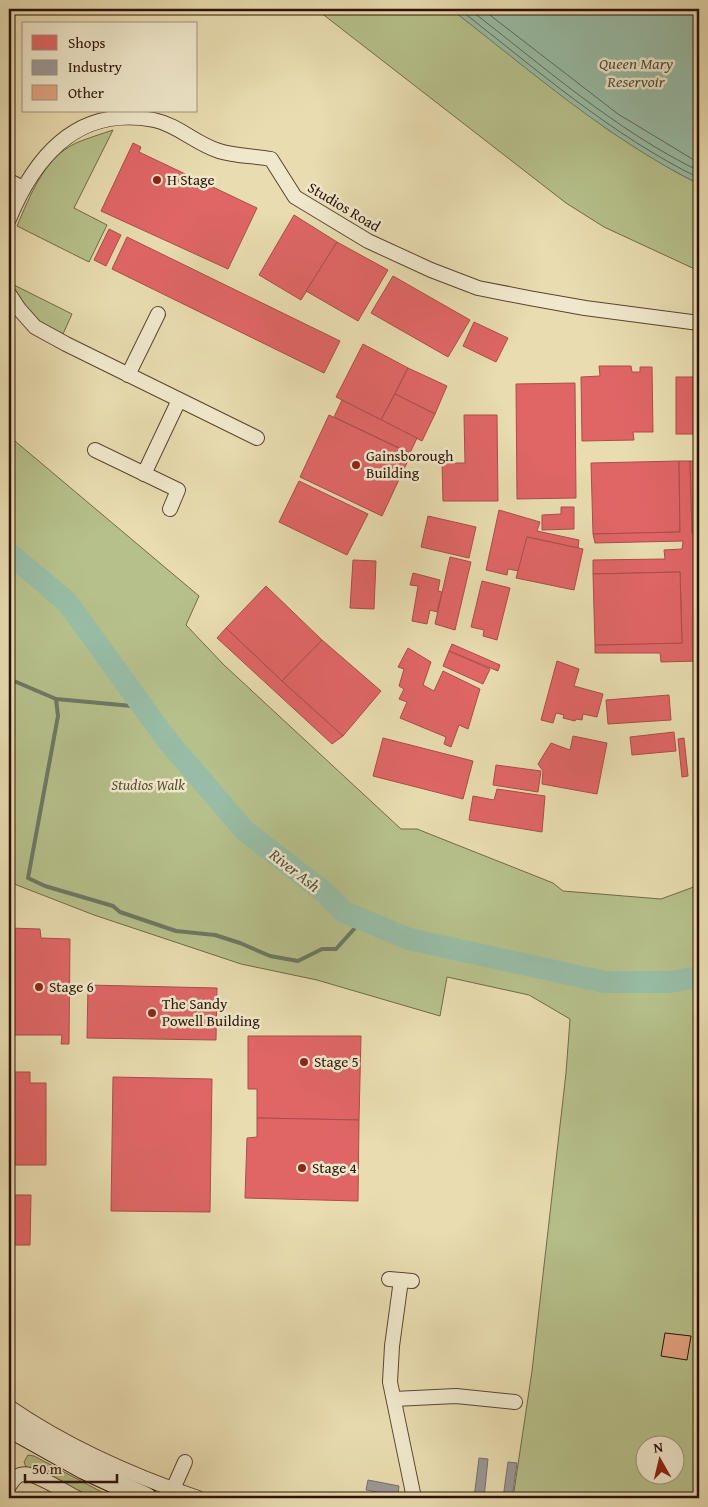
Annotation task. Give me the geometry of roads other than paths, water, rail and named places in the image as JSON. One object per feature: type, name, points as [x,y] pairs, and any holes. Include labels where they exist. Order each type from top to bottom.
[{"type":"main road","points":[[9,1427],[84,1469],[147,1498]]},
{"type":"street","name":"Studios Road","points":[[9,219],[23,188],[40,162],[60,140],[86,126],[110,119],[129,117],[155,120],[178,128],[218,151],[272,159],[295,197],[368,241],[439,273],[478,288],[585,308],[699,322]]},
{"type":"street","points":[[9,181],[23,188]]},
{"type":"street","points":[[10,299],[35,327],[257,438]]},
{"type":"street","points":[[128,374],[158,314]]},
{"type":"street","points":[[144,474],[179,400]]},
{"type":"street","points":[[95,450],[178,490],[170,509]]},
{"type":"street","points":[[401,1280],[390,1366],[394,1399],[414,1498]]},
{"type":"street","points":[[394,1399],[456,1396],[515,1402]]},
{"type":"street","points":[[9,1407],[28,1420],[106,1461],[198,1498]]},
{"type":"street","points":[[173,1489],[185,1462]]},
{"type":"street","points":[[9,1486],[20,1475],[35,1476],[77,1498]]},
{"type":"water","name":"Queen Mary Reservoir","points":[[451,9],[699,9],[699,184],[665,166],[602,125]]},
{"type":"waterway","name":"River Ash","points":[[9,553],[67,602],[167,740],[245,831],[323,891],[344,912],[409,939],[605,982],[670,982],[699,977]]},
{"type":"waterway","points":[[9,677],[14,681],[56,699],[143,707]]},
{"type":"waterway","points":[[56,699],[58,716],[28,878],[45,886],[113,906],[120,912],[176,931],[215,935],[270,956],[298,961],[322,949],[336,949],[363,919]]},
{"type":"place","name":"H Stage","points":[[157,180]]},
{"type":"place","name":"Gainsborough Building","points":[[356,465]]},
{"type":"place","name":"Stage 6","points":[[39,987]]},
{"type":"place","name":"The Sandy Powell Building","points":[[152,1013]]},
{"type":"place","name":"Stage 5","points":[[304,1062]]},
{"type":"place","name":"Stage 4","points":[[302,1168]]},
{"type":"park label","name":"Studios Walk","points":[[148,785]]}]
